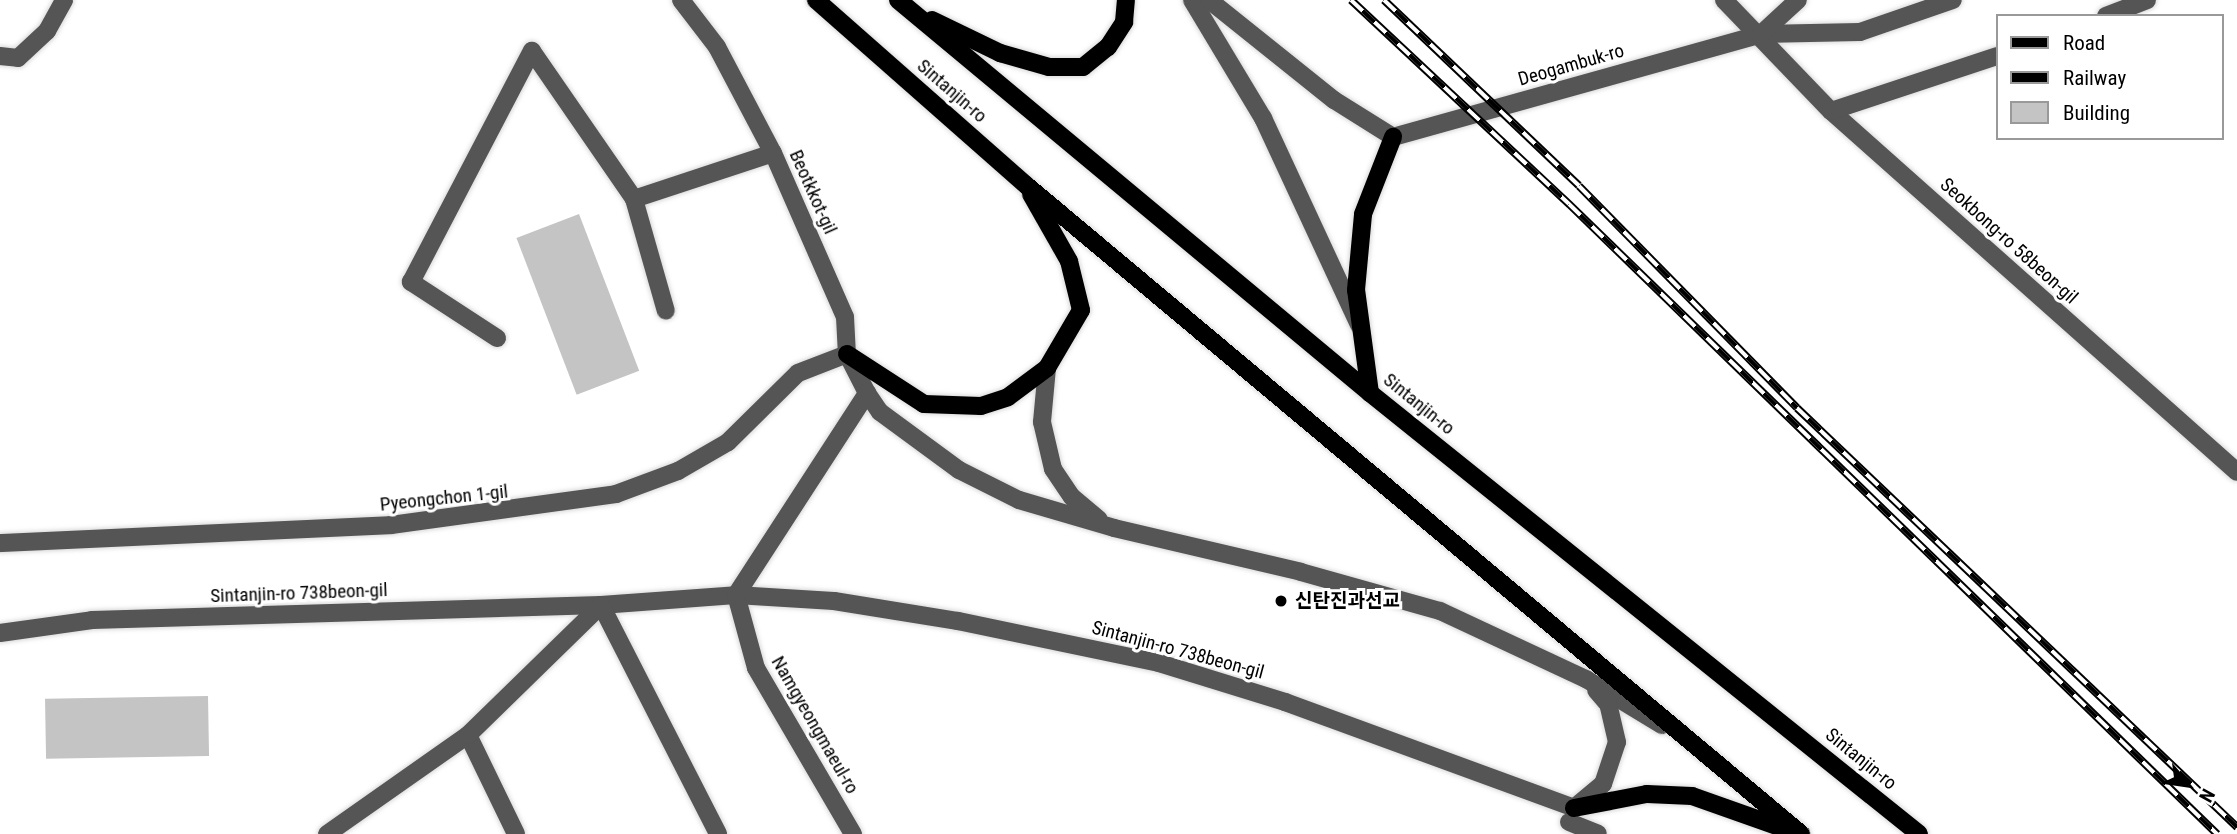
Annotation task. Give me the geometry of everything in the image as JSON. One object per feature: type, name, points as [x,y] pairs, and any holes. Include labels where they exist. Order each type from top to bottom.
[{"type":"main road","name":"Sintanjin-ro","points":[[816,0],[1026,185],[1800,834]]},
{"type":"main road","points":[[903,4],[1000,53],[1049,67],[1083,67],[1114,39],[1124,22],[1126,0]]},
{"type":"main road","name":"Sintanjin-ro","points":[[903,4],[1370,393],[1919,834]]},
{"type":"main road","points":[[1370,393],[1356,289],[1363,214],[1393,137]]},
{"type":"main road","points":[[847,354],[924,404],[981,406],[1008,397],[1047,368],[1081,310],[1069,261],[1026,185]]},
{"type":"main road","points":[[1570,821],[1647,794],[1692,796],[1800,834]]},
{"type":"street","points":[[0,56],[18,58],[47,31],[64,0]]},
{"type":"street","name":"Beotkkot-gil","points":[[681,0],[717,47],[773,153],[845,317],[847,354],[880,412],[959,470],[1019,500],[1114,528],[1301,572],[1440,611],[1502,636],[1586,679],[1689,742]]},
{"type":"street","points":[[1192,0],[1263,118],[1362,331]]},
{"type":"street","points":[[1209,0],[1335,100],[1393,137]]},
{"type":"street","name":"Seokbong-ro 58beon-gil","points":[[1724,0],[1760,34],[1831,111],[2237,472]]},
{"type":"street","name":"Deogambuk-ro","points":[[1760,34],[1798,0]]},
{"type":"street","name":"Deogambuk-ro","points":[[1393,137],[1760,34],[1860,32],[1953,0]]},
{"type":"street","points":[[2111,14],[2147,0]]},
{"type":"street","points":[[497,338],[411,282],[532,51],[634,199],[666,311]]},
{"type":"street","points":[[1831,111],[1996,57]]},
{"type":"street","points":[[634,199],[773,153]]},
{"type":"street","name":"Pyeongchon 1-gil","points":[[0,543],[391,526],[616,494],[678,471],[728,442],[798,373],[847,354]]},
{"type":"street","points":[[1047,368],[1042,422],[1053,469],[1092,517],[1114,528]]},
{"type":"street","points":[[736,595],[867,393]]},
{"type":"street","name":"Sintanjin-ro 738beon-gil","points":[[0,633],[92,620],[601,606],[736,595],[876,606],[1159,663],[1285,702],[1598,834]]},
{"type":"street","name":"Namgyeongmaeul-ro","points":[[736,595],[756,668],[853,834]]},
{"type":"street","points":[[327,834],[468,735],[601,606],[718,834]]},
{"type":"street","points":[[1570,821],[1603,784],[1617,742],[1608,704],[1586,679]]},
{"type":"street","points":[[468,735],[516,834]]},
{"type":"building","points":[[579,214],[639,371],[577,395],[516,238]]},
{"type":"building","points":[[208,696],[209,756],[46,759],[45,699]]},
{"type":"railway","points":[[1351,0],[1569,204],[2217,834]]},
{"type":"railway","points":[[1384,0],[1579,186],[1797,408],[2237,827]]},
{"type":"place","name":"신탄진과선교","points":[[1281,601]]}]
